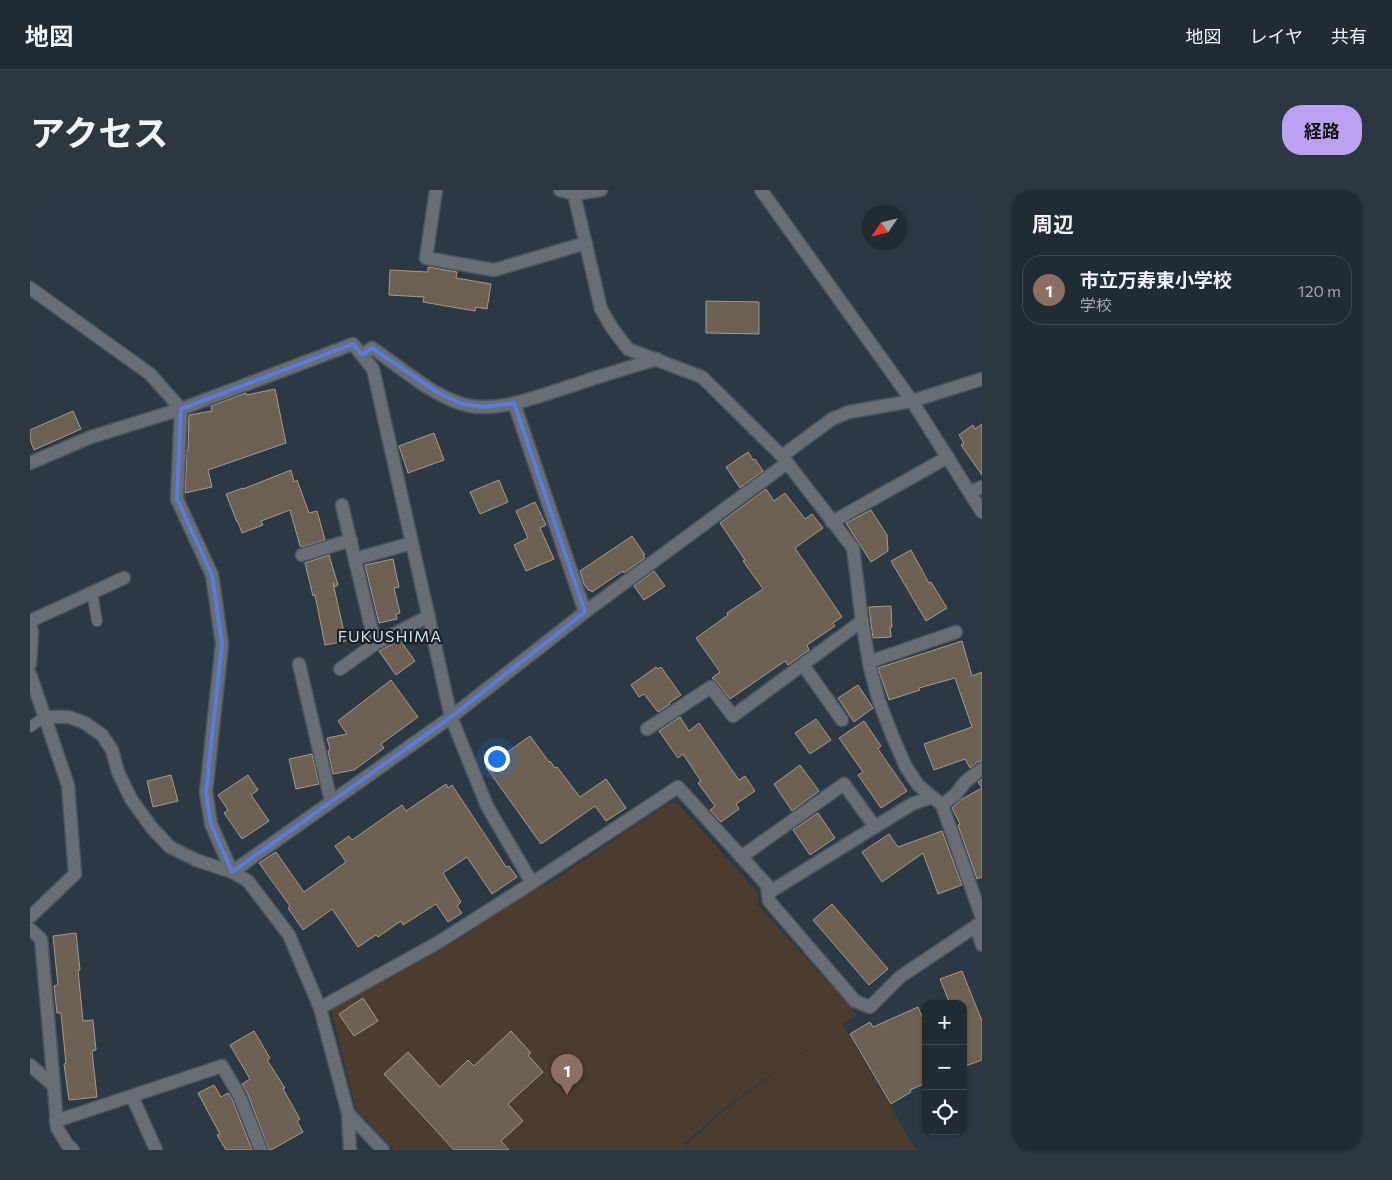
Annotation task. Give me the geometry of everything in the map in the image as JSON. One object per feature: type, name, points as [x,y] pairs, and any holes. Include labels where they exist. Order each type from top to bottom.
[{"type":"street","points":[[436,190],[426,258],[494,270],[586,242]]},
{"type":"street","points":[[560,190],[574,194],[601,190]]},
{"type":"street","points":[[761,190],[912,401],[948,457],[976,490],[982,512]]},
{"type":"street","points":[[574,194],[601,309],[612,328],[628,349],[702,377],[785,459],[854,548],[862,621],[869,662],[879,701],[906,767],[918,784],[937,801],[980,922],[982,945]]},
{"type":"street","points":[[30,288],[150,374],[181,409],[177,499],[212,575],[222,644],[206,792],[211,824],[232,872]]},
{"type":"street","points":[[30,463],[91,437],[181,409],[353,344],[373,369],[452,717],[487,806],[532,883]]},
{"type":"street","points":[[362,355],[372,348],[415,380],[462,404],[484,407],[514,403],[657,359]]},
{"type":"street","points":[[232,872],[452,717],[585,612],[785,459],[832,420],[849,412],[912,401],[982,379]]},
{"type":"street","points":[[514,403],[585,612]]},
{"type":"street","points":[[832,522],[948,457]]},
{"type":"street","points":[[342,505],[376,644]]},
{"type":"street","points":[[302,555],[351,540]]},
{"type":"street","points":[[355,558],[412,543]]},
{"type":"street","points":[[30,664],[32,632],[30,622],[124,578]]},
{"type":"street","points":[[340,669],[376,644],[429,616]]},
{"type":"street","points":[[647,729],[711,686],[733,716],[862,621]]},
{"type":"street","points":[[869,662],[956,632]]},
{"type":"street","points":[[299,664],[331,801]]},
{"type":"street","points":[[803,665],[842,720]]},
{"type":"street","points":[[30,674],[68,785],[76,874],[30,917]]},
{"type":"street","points":[[44,717],[69,717],[85,722],[102,735],[112,750],[118,772],[131,799],[152,828],[170,847],[196,860],[232,872],[248,881],[289,935],[320,1008],[348,1113],[350,1150]]},
{"type":"street","points":[[768,893],[912,804],[937,801],[955,795],[966,781],[982,769]]},
{"type":"street","points":[[742,857],[844,784],[875,827]]},
{"type":"street","points":[[320,1008],[439,942],[678,787],[767,885],[769,901],[855,1001],[870,1007],[900,977],[980,922]]},
{"type":"street","points":[[30,929],[41,939],[57,1128],[73,1150]]},
{"type":"street","points":[[30,1065],[54,1086]]},
{"type":"street","points":[[56,1122],[222,1066],[239,1095],[262,1150]]},
{"type":"street","points":[[132,1096],[156,1150]]},
{"type":"street","points":[[348,1113],[383,1150]]},
{"type":"lane","points":[[92,592],[97,621]]},
{"type":"lane","points":[[30,727],[44,717]]},
{"type":"highlighted area","points":[[353,344],[362,355],[372,348],[437,392],[462,404],[484,407],[514,403],[585,612],[451,717],[232,872],[211,824],[206,792],[222,644],[212,575],[177,499],[181,409]]},
{"type":"shaded area","points":[[670,802],[678,804],[759,894],[758,905],[857,1014],[843,1025],[916,1150],[688,1150],[685,1146],[723,1111],[833,1031],[722,1110],[683,1145],[687,1150],[394,1150],[356,1109],[331,1010],[466,935],[537,887],[547,885]]},
{"type":"building","points":[[428,267],[457,272],[456,278],[491,284],[487,309],[476,307],[475,311],[423,302],[424,297],[389,295],[390,270],[428,272]]},
{"type":"building","points":[[706,301],[759,302],[759,334],[706,333]]},
{"type":"building","points":[[275,389],[286,443],[208,470],[212,487],[185,493],[189,415],[212,411],[211,406],[246,393],[247,395]]},
{"type":"building","points":[[73,411],[81,429],[34,450],[30,440],[30,430]]},
{"type":"building","points":[[982,424],[982,475],[961,445],[964,443],[959,435],[973,425],[975,429]]},
{"type":"building","points":[[434,433],[444,460],[408,473],[399,446]]},
{"type":"building","points":[[748,452],[763,471],[740,488],[726,467]]},
{"type":"building","points":[[291,470],[294,482],[297,480],[309,513],[317,511],[325,540],[300,546],[290,510],[261,521],[263,525],[242,533],[226,494]]},
{"type":"building","points":[[499,480],[508,502],[480,514],[470,492]]},
{"type":"building","points":[[766,489],[774,501],[785,493],[805,519],[812,514],[823,528],[795,548],[842,617],[833,623],[835,626],[807,645],[809,650],[788,665],[785,661],[730,699],[712,678],[720,672],[696,638],[728,615],[727,613],[763,589],[720,523]]},
{"type":"building","points":[[535,502],[546,525],[540,528],[554,559],[526,571],[514,545],[528,538],[516,511]]},
{"type":"building","points":[[871,510],[887,535],[888,551],[871,562],[846,523]]},
{"type":"building","points":[[632,536],[645,555],[643,556],[645,558],[592,592],[589,591],[584,584],[580,571]]},
{"type":"building","points":[[911,550],[929,583],[931,582],[947,608],[926,621],[891,561]]},
{"type":"building","points":[[329,555],[338,585],[335,587],[333,583],[346,641],[325,645],[315,595],[313,596],[305,563]]},
{"type":"building","points":[[393,559],[399,587],[394,588],[400,613],[396,614],[397,619],[379,623],[365,565]]},
{"type":"building","points":[[654,571],[665,586],[644,600],[634,586]]},
{"type":"building","points":[[891,606],[891,637],[873,638],[869,607]]},
{"type":"building","points":[[400,640],[415,661],[396,675],[379,651]]},
{"type":"building","points":[[962,641],[972,676],[982,672],[982,761],[977,762],[970,768],[965,759],[934,770],[924,744],[972,727],[955,678],[919,688],[920,690],[889,700],[878,668]]},
{"type":"building","points":[[656,667],[658,669],[661,667],[681,695],[658,712],[644,694],[639,697],[631,685]]},
{"type":"building","points":[[391,680],[418,717],[381,744],[384,748],[354,770],[333,774],[327,738],[347,734],[338,721]]},
{"type":"building","points":[[858,685],[873,708],[854,722],[838,698]]},
{"type":"building","points":[[680,717],[689,731],[699,723],[739,780],[745,776],[755,791],[736,804],[739,809],[721,822],[710,810],[715,806],[698,783],[701,781],[683,754],[678,758],[659,731]]},
{"type":"building","points":[[816,719],[831,740],[810,754],[795,733]]},
{"type":"building","points":[[864,721],[881,746],[878,749],[907,791],[881,808],[858,775],[863,772],[839,738]]},
{"type":"building","points":[[530,736],[549,762],[555,768],[557,767],[580,797],[606,779],[626,808],[606,821],[595,806],[541,844],[486,767]]},
{"type":"building","points":[[312,754],[319,784],[296,789],[289,759]]},
{"type":"building","points":[[800,765],[819,791],[792,811],[774,784]]},
{"type":"building","points":[[171,775],[178,801],[153,807],[147,781]]},
{"type":"building","points":[[248,775],[258,790],[251,795],[269,821],[242,839],[224,813],[228,810],[218,795]]},
{"type":"building","points":[[982,779],[982,788],[978,782]]},
{"type":"building","points":[[446,784],[448,788],[452,785],[506,867],[509,866],[517,877],[492,894],[467,857],[443,873],[461,902],[457,906],[462,913],[448,922],[436,904],[403,925],[401,921],[378,937],[376,935],[358,947],[332,909],[303,930],[288,908],[290,906],[259,863],[276,852],[304,892],[346,862],[335,846],[349,836],[352,840],[402,805],[406,811]]},
{"type":"building","points":[[982,788],[982,877],[977,879],[958,825],[960,824],[952,808],[962,799]]},
{"type":"building","points":[[818,813],[835,838],[810,855],[793,830]]},
{"type":"building","points":[[942,831],[962,885],[938,894],[923,853],[882,882],[862,852],[889,834],[898,847]]},
{"type":"building","points":[[832,904],[888,969],[869,985],[813,920]]},
{"type":"building","points":[[76,933],[83,1021],[93,1020],[96,1050],[92,1051],[97,1097],[69,1100],[64,1064],[66,1063],[61,1013],[57,1013],[54,986],[58,985],[53,936]]},
{"type":"building","points":[[962,971],[982,1021],[982,1060],[967,1066],[967,1000],[948,1000],[940,979]]},
{"type":"building","points":[[363,998],[378,1021],[354,1036],[339,1014]]},
{"type":"building","points":[[918,1007],[922,1016],[922,1085],[910,1090],[911,1092],[891,1104],[850,1034],[870,1022],[873,1027]]},
{"type":"building","points":[[254,1031],[270,1058],[267,1060],[285,1088],[283,1089],[300,1119],[297,1121],[303,1132],[271,1150],[269,1150],[247,1092],[242,1084],[250,1079],[230,1045]]},
{"type":"building","points":[[511,1031],[531,1053],[528,1055],[543,1072],[508,1104],[523,1121],[501,1141],[509,1150],[454,1150],[384,1074],[408,1052],[440,1087],[468,1060],[474,1066]]},
{"type":"building","points":[[214,1085],[221,1097],[228,1093],[232,1099],[252,1150],[226,1150],[217,1135],[220,1134],[198,1093]]},
{"type":"place","name":"市立万寿東小学校","points":[[567,1095]]},
{"type":"district","name":"FUKUSHIMA","points":[[390,636]]}]
